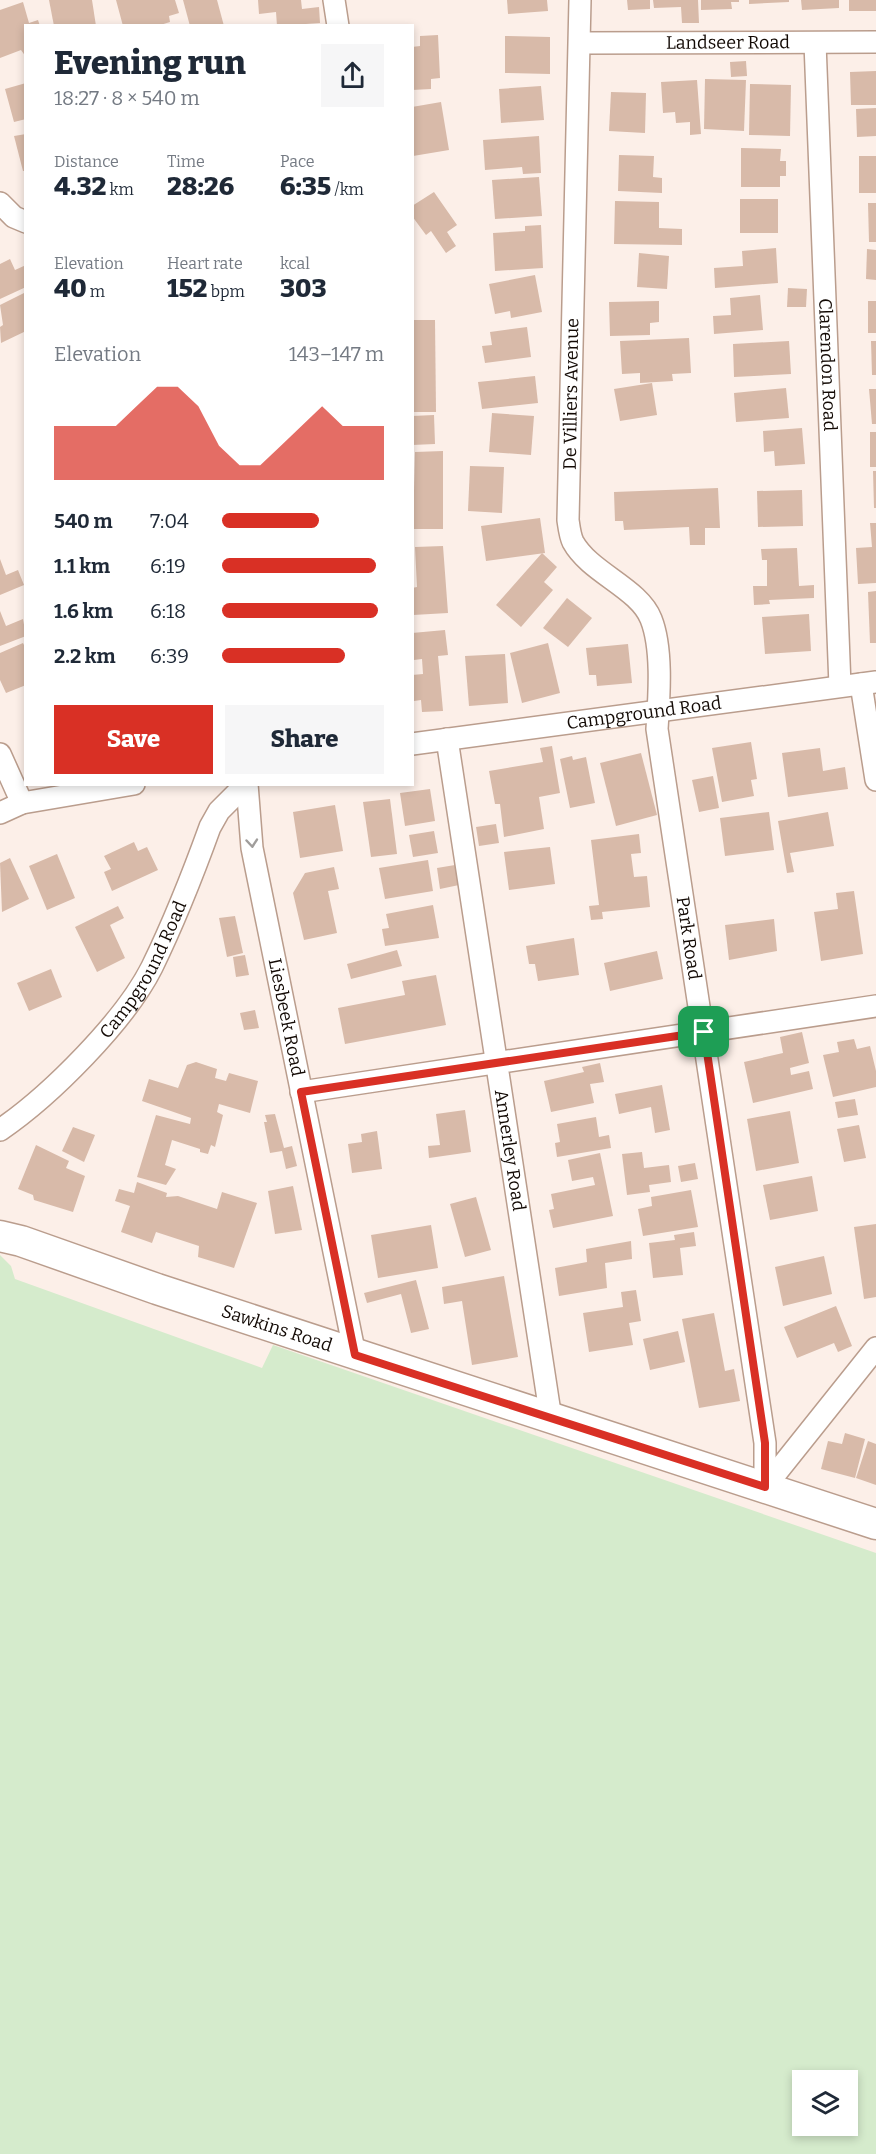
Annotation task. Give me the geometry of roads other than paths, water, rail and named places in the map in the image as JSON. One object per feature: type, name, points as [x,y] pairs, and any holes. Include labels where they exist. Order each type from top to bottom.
[{"type":"street","points":[[334,0],[338,24]]},
{"type":"street","name":"De Villiers Avenue","points":[[580,0],[568,520],[572,541],[584,557],[638,602],[651,619],[660,689],[658,711]]},
{"type":"street","name":"Landseer Road","points":[[580,43],[876,42]]},
{"type":"street","name":"Clarendon Road","points":[[815,43],[859,684],[876,780]]},
{"type":"street","points":[[0,203],[14,217],[24,221]]},
{"type":"street","name":"Campground Road","points":[[414,744],[859,684]]},
{"type":"street","name":"Park Road","points":[[658,711],[657,729],[765,1443],[765,1487]]},
{"type":"street","name":"Annerley Road","points":[[447,739],[551,1419]]},
{"type":"street","points":[[0,754],[22,803]]},
{"type":"street","points":[[0,813],[22,803],[122,786]]},
{"type":"street","name":"Campground Road","points":[[1,1130],[46,1092],[90,1048],[131,1001],[152,968],[219,811],[245,786]]},
{"type":"street","name":"Liesbeek Road","points":[[247,786],[252,848],[355,1355]]},
{"type":"street","points":[[301,1092],[876,1005]]},
{"type":"street","name":"Sawkins Road","points":[[7,1235],[157,1289],[355,1355],[876,1524]]},
{"type":"street","points":[[765,1487],[876,1348]]}]
